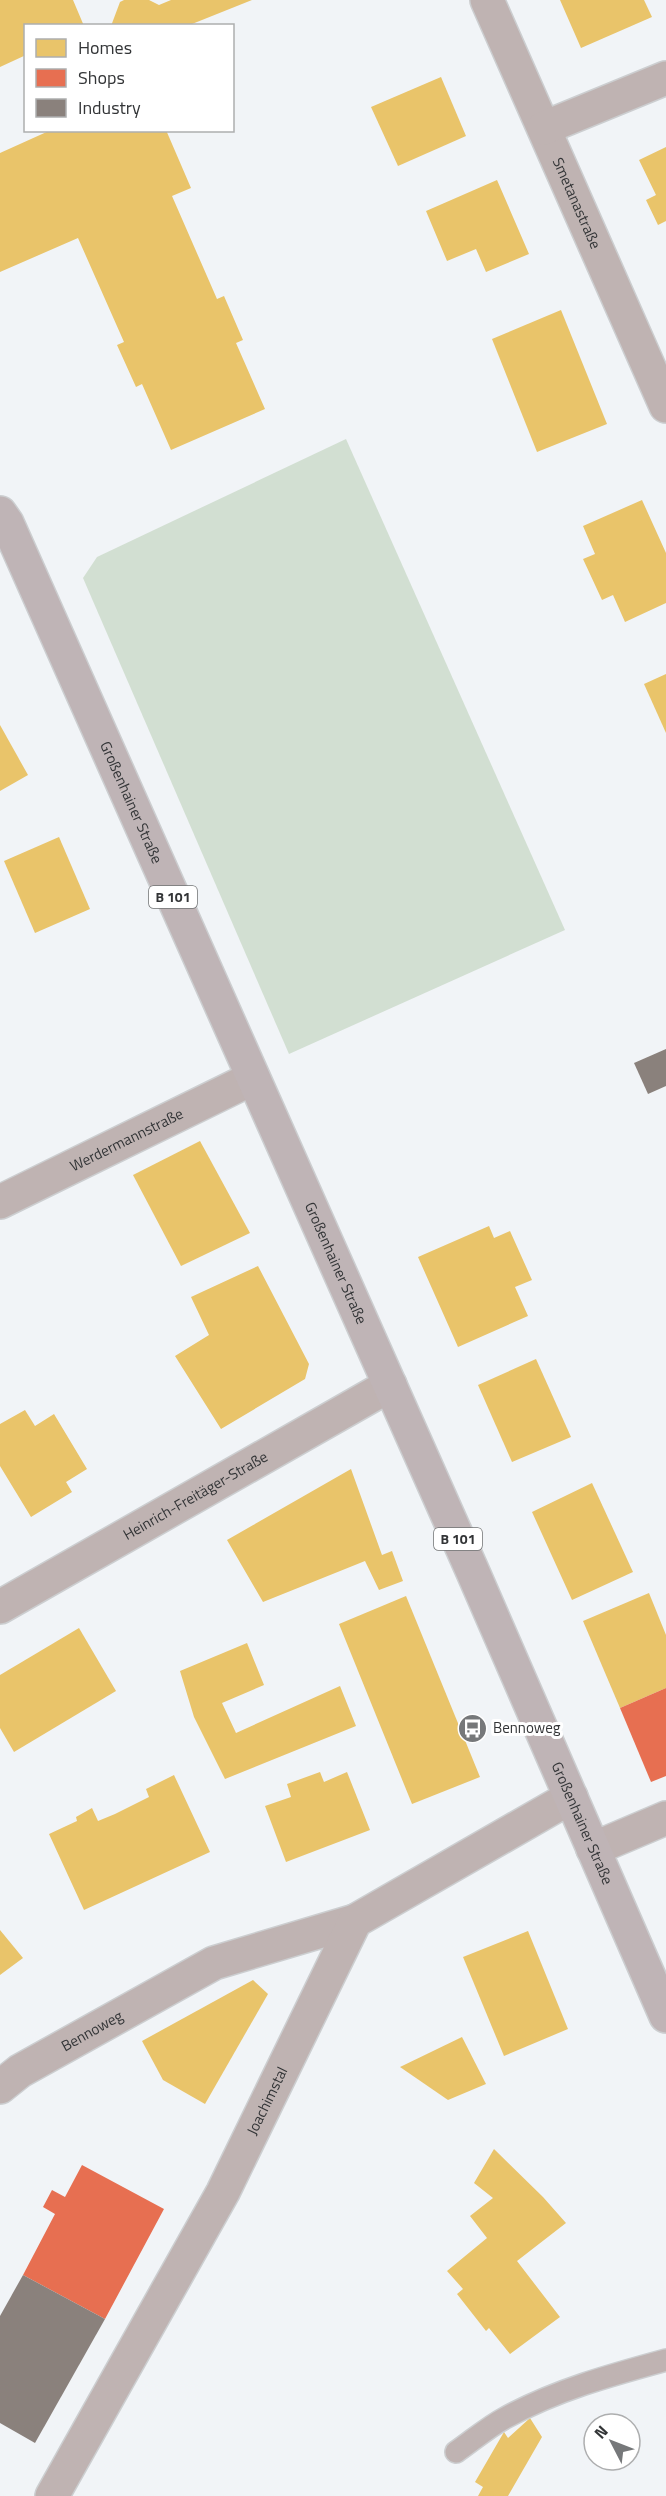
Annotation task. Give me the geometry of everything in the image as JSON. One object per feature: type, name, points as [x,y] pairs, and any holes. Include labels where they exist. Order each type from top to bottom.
[{"type":"main road","name":"Großenhainer Straße","points":[[0,513],[7,523],[390,1385],[666,2016]]},
{"type":"street","name":"Smetanastraße","points":[[487,0],[666,406]]},
{"type":"street","points":[[544,128],[666,78]]},
{"type":"street","name":"Werdermannstraße","points":[[0,1202],[253,1078]]},
{"type":"street","name":"Heinrich-Freitäger-Straße","points":[[0,1607],[390,1385]]},
{"type":"street","points":[[355,1921],[571,1797]]},
{"type":"street","points":[[593,1849],[666,1818]]},
{"type":"street","name":"Bennoweg","points":[[0,2087],[20,2071],[214,1963],[355,1921]]},
{"type":"street","name":"Joachimstal","points":[[52,2496],[223,2192],[355,1921]]},
{"type":"lane","points":[[456,2452],[504,2418],[550,2395],[666,2360]]},
{"type":"green space","points":[[346,439],[565,930],[289,1054],[83,578],[97,557]]},
{"type":"building: Homes","points":[[0,0],[73,0],[83,24],[24,24],[24,56],[0,67]]},
{"type":"building: Homes","points":[[149,0],[159,5],[171,0],[252,0],[192,24],[112,24],[120,2]]},
{"type":"building: Homes","points":[[560,0],[644,0],[652,17],[581,48]]},
{"type":"building: Homes","points":[[441,77],[466,136],[398,166],[371,107]]},
{"type":"building: Homes","points":[[47,132],[167,132],[191,188],[172,196],[217,299],[224,296],[243,340],[236,343],[265,409],[171,450],[142,384],[136,387],[117,345],[124,342],[78,238],[0,272],[0,153]]},
{"type":"building: Homes","points":[[666,147],[666,221],[658,225],[646,200],[656,195],[639,160]]},
{"type":"building: Homes","points":[[497,180],[529,254],[486,272],[476,249],[447,261],[426,211]]},
{"type":"building: Homes","points":[[561,310],[607,424],[537,452],[492,339]]},
{"type":"building: Homes","points":[[642,500],[666,553],[666,603],[625,622],[613,595],[602,600],[583,559],[595,554],[583,526]]},
{"type":"building: Homes","points":[[666,674],[666,733],[644,684]]},
{"type":"building: Homes","points":[[0,725],[28,775],[0,791]]},
{"type":"building: Homes","points":[[59,837],[90,909],[35,933],[4,861]]},
{"type":"building: Homes","points":[[200,1141],[250,1233],[181,1266],[133,1175]]},
{"type":"building: Homes","points":[[489,1226],[494,1238],[510,1231],[532,1280],[515,1287],[528,1316],[458,1347],[418,1257]]},
{"type":"building: Homes","points":[[258,1266],[309,1364],[305,1379],[221,1429],[175,1356],[209,1335],[191,1297]]},
{"type":"building: Homes","points":[[536,1359],[571,1437],[512,1462],[478,1385]]},
{"type":"building: Homes","points":[[25,1410],[35,1426],[54,1414],[87,1469],[66,1482],[72,1492],[31,1517],[0,1466],[0,1424]]},
{"type":"building: Homes","points":[[351,1469],[382,1555],[392,1551],[403,1581],[379,1590],[365,1561],[263,1602],[227,1540]]},
{"type":"building: Homes","points":[[592,1483],[633,1572],[572,1600],[532,1512]]},
{"type":"building: Homes","points":[[649,1593],[666,1635],[666,1688],[620,1708],[583,1621]]},
{"type":"building: Homes","points":[[406,1596],[480,1777],[412,1804],[339,1624]]},
{"type":"building: Homes","points":[[79,1628],[116,1691],[14,1752],[0,1728],[0,1675]]},
{"type":"building: Homes","points":[[247,1643],[264,1685],[222,1703],[236,1733],[340,1686],[356,1726],[225,1779],[194,1717],[180,1671]]},
{"type":"building: Homes","points":[[320,1772],[324,1782],[347,1772],[370,1830],[286,1862],[265,1806],[291,1797],[287,1784]]},
{"type":"building: Homes","points":[[174,1775],[210,1852],[84,1910],[49,1834],[77,1821],[76,1817],[92,1808],[98,1821],[115,1814],[149,1797],[146,1789]]},
{"type":"building: Homes","points":[[0,1930],[23,1958],[0,1975]]},
{"type":"building: Homes","points":[[528,1931],[568,2029],[504,2056],[463,1957]]},
{"type":"building: Homes","points":[[253,1980],[268,1994],[205,2104],[163,2080],[142,2041]]},
{"type":"building: Homes","points":[[462,2037],[486,2084],[448,2100],[400,2067]]},
{"type":"building: Homes","points":[[494,2149],[566,2223],[517,2261],[560,2317],[510,2354],[489,2328],[486,2331],[457,2294],[463,2289],[447,2271],[487,2238],[470,2216],[493,2198],[474,2183]]},
{"type":"building: Homes","points":[[530,2418],[542,2437],[508,2496],[478,2496],[483,2487],[475,2482],[504,2432],[508,2438]]},
{"type":"building: Shops","points":[[666,1688],[666,1776],[651,1782],[620,1708]]},
{"type":"building: Shops","points":[[82,2165],[164,2209],[105,2319],[23,2275],[55,2214],[43,2207],[52,2190],[65,2197]]},
{"type":"building: Industry","points":[[666,1049],[666,1086],[648,1094],[634,1063]]},
{"type":"building: Industry","points":[[23,2275],[105,2319],[35,2443],[0,2423],[0,2316]]},
{"type":"place","name":"Bennoweg","points":[[472,1728]]}]
